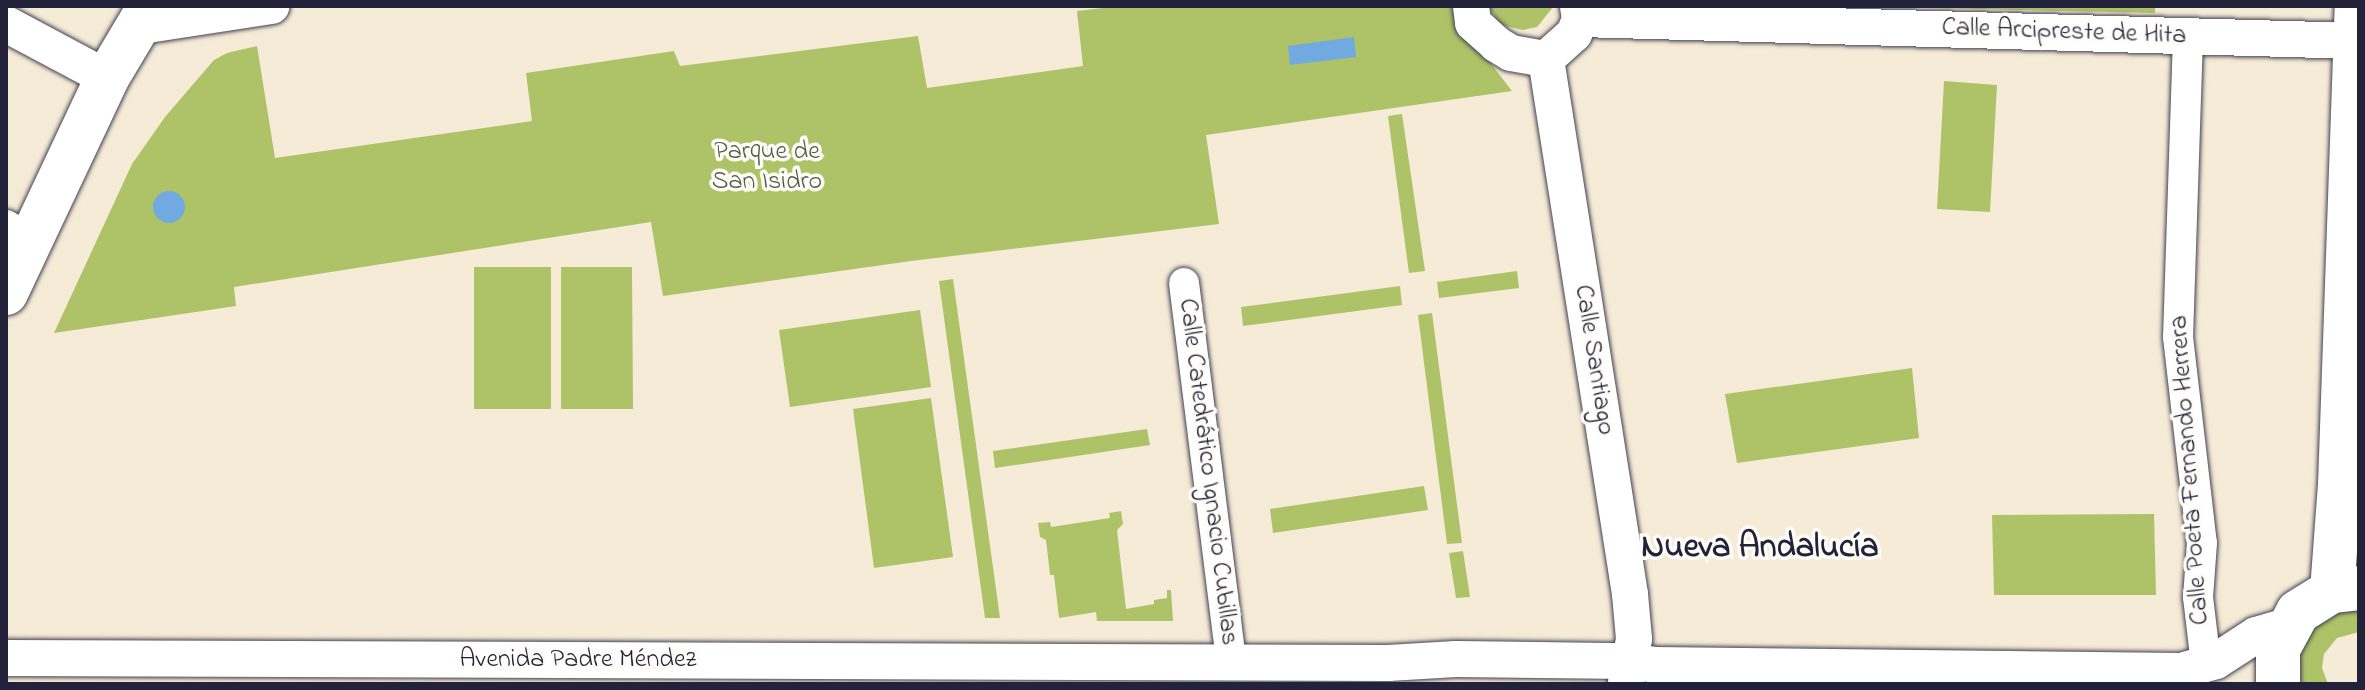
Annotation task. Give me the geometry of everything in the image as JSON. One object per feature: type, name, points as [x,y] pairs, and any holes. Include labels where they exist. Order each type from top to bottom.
[{"type":"main road","points":[[6,293],[19,232],[107,78],[140,13]]},
{"type":"main road","points":[[2278,684],[2278,649],[2288,626],[2306,606],[2346,590],[2340,485],[2357,29]]},
{"type":"street","points":[[140,13],[271,6]]},
{"type":"street","points":[[1471,6],[1473,23],[1496,44],[1511,53],[1546,59],[1574,34],[1579,12]]},
{"type":"street","name":"Calle Arcipreste de Hita","points":[[1579,12],[2188,37],[2357,29]]},
{"type":"street","points":[[6,24],[107,78]]},
{"type":"street","name":"Calle Poeta Fernando Herrera","points":[[2188,37],[2178,337],[2202,543],[2198,597],[2199,673]]},
{"type":"street","name":"Calle Santiago","points":[[1546,59],[1630,594],[1634,639],[1628,672]]},
{"type":"street","name":"Calle Catedrático Ignacio Cubillas","points":[[1184,283],[1231,662]]},
{"type":"street","points":[[2199,673],[2256,635],[2288,626]]},
{"type":"street","name":"Avenida Padre Méndez","points":[[6,658],[193,671],[920,673],[1231,662],[1628,672],[1654,665],[1974,677],[2199,673]]},
{"type":"green space","name":"Parque de San Isidro","points":[[1120,6],[1457,6],[1475,43],[1512,91],[1206,135],[1219,224],[911,261],[663,296],[651,222],[234,287],[236,306],[54,333],[132,164],[165,117],[214,60],[227,53],[257,46],[275,158],[532,121],[526,73],[674,51],[680,66],[918,36],[927,88],[1083,66],[1077,11]]},
{"type":"green space","points":[[1488,6],[1554,6],[1537,27],[1523,30],[1501,25]]},
{"type":"green space","points":[[1846,6],[2155,6],[2155,13]]},
{"type":"green space","points":[[1944,81],[1997,85],[1990,212],[1937,209]]},
{"type":"green space","points":[[1402,114],[1425,271],[1409,273],[1388,116]]},
{"type":"green space","points":[[474,267],[551,267],[551,409],[474,409]]},
{"type":"green space","points":[[561,267],[632,267],[633,409],[561,409]]},
{"type":"green space","points":[[1517,271],[1519,288],[1439,298],[1437,282]]},
{"type":"green space","points":[[953,279],[1000,618],[985,618],[939,281]]},
{"type":"green space","points":[[1400,286],[1402,305],[1243,326],[1241,307]]},
{"type":"green space","points":[[920,310],[931,387],[790,407],[779,330]]},
{"type":"green space","points":[[1432,313],[1462,543],[1447,544],[1418,315]]},
{"type":"green space","points":[[1912,368],[1919,438],[1737,463],[1725,394]]},
{"type":"green space","points":[[931,398],[953,557],[874,568],[853,409]]},
{"type":"green space","points":[[1147,429],[1150,445],[995,468],[993,451]]},
{"type":"green space","points":[[1424,486],[1428,510],[1273,533],[1270,509]]},
{"type":"green space","points":[[1121,511],[1123,524],[1117,530],[1126,609],[1154,604],[1154,600],[1167,598],[1167,590],[1171,590],[1173,621],[1097,621],[1096,612],[1059,618],[1054,575],[1050,575],[1046,540],[1040,537],[1038,523],[1050,522],[1051,527],[1110,518],[1109,513]]},
{"type":"green space","points":[[2154,514],[2156,595],[1994,595],[1992,515]]},
{"type":"green space","points":[[1463,551],[1470,597],[1456,598],[1449,553]]},
{"type":"green space","points":[[2359,608],[2359,632],[2337,638],[2324,654],[2322,668],[2328,684],[2301,684],[2299,656],[2317,622],[2331,614]]},
{"type":"water","points":[[1354,37],[1356,57],[1290,65],[1288,46]]},
{"type":"water","points":[[169,191],[180,196],[185,207],[180,218],[169,223],[158,218],[153,207],[158,196]]},
{"type":"district","name":"Nueva Andalucía","points":[[1760,549]]}]
